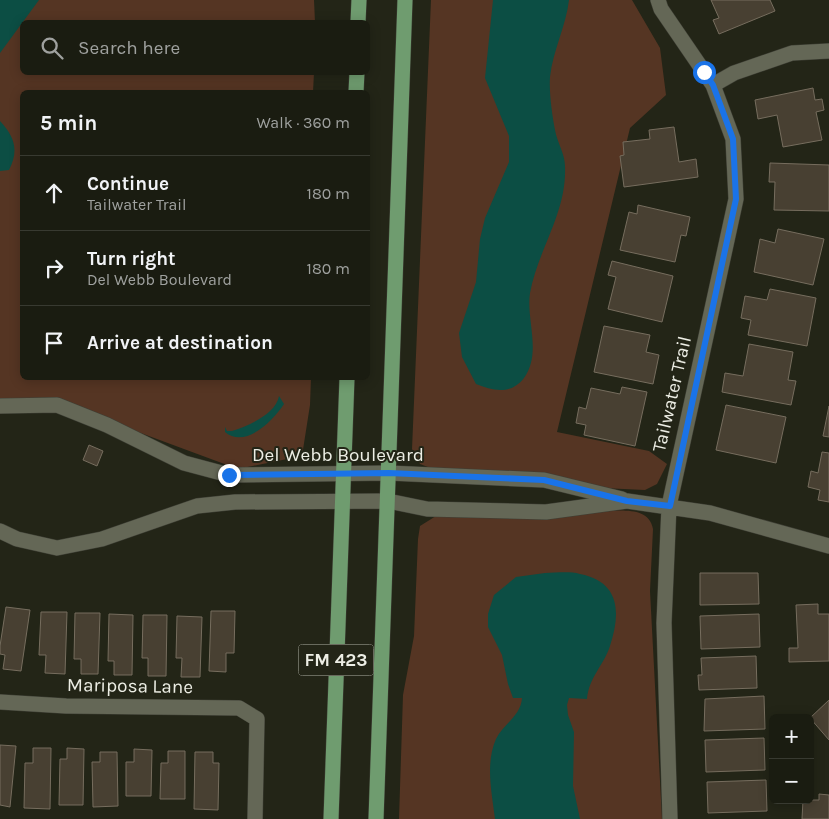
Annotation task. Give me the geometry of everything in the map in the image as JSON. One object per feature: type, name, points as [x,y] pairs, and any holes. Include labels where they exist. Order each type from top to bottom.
[{"type":"main road","points":[[358,20],[359,0]]},
{"type":"main road","name":"FM 423","points":[[376,819],[405,0]]},
{"type":"main road","points":[[356,75],[356,90]]},
{"type":"main road","name":"FM 423","points":[[330,819],[347,380]]},
{"type":"street","name":"Tailwater Trail","points":[[658,0],[661,9],[713,85],[733,139],[736,199],[670,506],[664,623],[670,819]]},
{"type":"street","points":[[713,85],[734,73],[792,53],[829,51]]},
{"type":"street","name":"Del Webb Boulevard","points":[[0,406],[57,406],[107,425],[184,463],[229,475],[389,473],[544,480],[627,501],[710,513],[829,546]]},
{"type":"street","name":"Del Webb Boulevard","points":[[0,531],[17,539],[57,548],[102,539],[197,506],[235,502],[388,501],[427,509],[546,512],[627,501]]},
{"type":"street","name":"Mariposa Lane","points":[[0,702],[66,706],[238,708],[257,719],[255,819]]},
{"type":"shaded area","points":[[0,0],[314,0],[315,20],[20,20],[20,75],[314,75],[313,90],[20,90],[20,380],[311,380],[310,405],[302,456],[238,469],[111,422],[0,398]]},
{"type":"shaded area","points":[[431,0],[632,0],[660,48],[666,95],[630,128],[557,432],[649,451],[667,464],[657,484],[645,490],[602,488],[433,469],[420,464],[412,449]]},
{"type":"shaded area","points":[[633,511],[646,516],[653,529],[650,591],[662,819],[399,819],[403,695],[414,636],[420,526],[436,516]]},
{"type":"water","points":[[0,0],[39,0],[24,20],[20,20],[20,26],[0,53]]},
{"type":"water","points":[[493,0],[569,0],[550,77],[551,104],[555,130],[565,162],[562,199],[539,261],[530,293],[529,303],[533,347],[529,368],[519,383],[502,390],[495,390],[476,384],[462,357],[459,333],[476,282],[480,239],[485,218],[509,162],[509,136],[485,78]]},
{"type":"water","points":[[0,121],[9,133],[15,150],[9,170],[0,171]]},
{"type":"water","points":[[279,396],[284,404],[273,418],[258,431],[241,437],[225,432],[225,427],[227,431],[232,431],[246,426],[267,414],[277,402]]},
{"type":"water","points":[[545,573],[571,573],[593,578],[610,591],[616,610],[616,622],[610,646],[591,684],[587,699],[569,698],[567,705],[568,715],[574,732],[573,786],[580,819],[495,819],[490,779],[493,749],[499,734],[518,710],[522,698],[513,698],[502,655],[488,627],[488,614],[494,595],[516,577]]},
{"type":"building","points":[[711,0],[770,0],[775,11],[719,34],[713,20],[719,18]]},
{"type":"building","points":[[813,88],[815,100],[822,99],[824,110],[816,112],[822,140],[783,147],[777,115],[758,119],[755,100]]},
{"type":"building","points":[[674,127],[679,162],[696,159],[698,177],[624,187],[620,156],[624,155],[623,142],[650,139],[649,130]]},
{"type":"building","points":[[770,163],[829,165],[829,211],[774,210],[775,182],[769,182]]},
{"type":"building","points":[[638,205],[690,217],[686,236],[681,235],[675,262],[620,250],[629,212],[637,214]]},
{"type":"building","points":[[778,229],[824,239],[813,285],[754,272],[760,239],[775,243]]},
{"type":"building","points":[[612,261],[673,276],[662,322],[608,309],[616,277],[608,275]]},
{"type":"building","points":[[770,289],[816,298],[807,346],[748,335],[751,320],[741,318],[745,296],[767,300]]},
{"type":"building","points":[[604,326],[650,335],[646,352],[659,355],[653,384],[594,372]]},
{"type":"building","points":[[749,344],[793,352],[788,380],[796,381],[791,405],[722,392],[725,373],[743,376]]},
{"type":"building","points":[[622,387],[647,392],[635,446],[584,435],[586,425],[576,423],[579,407],[586,409],[591,388],[620,394]]},
{"type":"building","points":[[726,405],[786,417],[776,463],[716,450]]},
{"type":"building","points":[[829,406],[829,437],[823,436]]},
{"type":"building","points":[[89,445],[103,451],[97,466],[83,460]]},
{"type":"building","points":[[822,452],[829,453],[829,502],[818,500],[820,490],[808,487],[811,471],[818,473]]},
{"type":"building","points":[[700,573],[758,573],[759,604],[700,605]]},
{"type":"building","points":[[818,604],[818,614],[829,614],[829,661],[789,662],[789,648],[798,648],[796,605]]},
{"type":"building","points":[[6,607],[30,610],[21,671],[3,669],[5,655],[0,654],[0,646]]},
{"type":"building","points":[[211,611],[235,611],[234,653],[226,653],[226,672],[209,671]]},
{"type":"building","points":[[41,612],[67,612],[65,674],[45,673],[46,655],[39,655]]},
{"type":"building","points":[[75,613],[100,613],[98,674],[81,674],[81,659],[74,659]]},
{"type":"building","points":[[109,614],[133,615],[132,675],[114,675],[114,661],[108,661]]},
{"type":"building","points":[[759,614],[760,647],[701,649],[700,616]]},
{"type":"building","points":[[143,615],[167,615],[166,676],[148,676],[148,658],[142,658]]},
{"type":"building","points":[[177,616],[202,617],[200,677],[181,677],[182,658],[176,658]]},
{"type":"building","points":[[756,656],[757,688],[699,690],[698,675],[702,675],[701,658]]},
{"type":"building","points":[[764,696],[765,729],[704,731],[705,699]]},
{"type":"building","points":[[829,700],[829,740],[814,723],[814,714]]},
{"type":"building","points":[[764,738],[765,770],[706,772],[705,740]]},
{"type":"building","points":[[0,745],[16,746],[10,807],[0,805]]},
{"type":"building","points":[[33,748],[51,748],[50,809],[24,808],[25,763],[33,763]]},
{"type":"building","points":[[67,748],[84,749],[83,805],[59,805],[60,759],[67,759]]},
{"type":"building","points":[[134,749],[152,750],[151,796],[126,796],[126,762],[134,762]]},
{"type":"building","points":[[168,751],[185,751],[185,799],[160,799],[161,763],[168,763]]},
{"type":"building","points":[[100,752],[117,752],[118,806],[93,807],[92,762],[100,762]]},
{"type":"building","points":[[195,752],[213,752],[213,763],[219,763],[218,810],[194,809]]},
{"type":"building","points":[[766,780],[767,811],[708,813],[707,782]]},
{"type":"building","points":[[819,794],[829,795],[829,819],[802,819],[803,804],[814,804],[814,800],[819,800]]},
{"type":"route","points":[[229,475],[389,473],[544,480],[627,501],[670,506],[675,474],[736,199],[733,139],[713,85],[704,72]]}]
